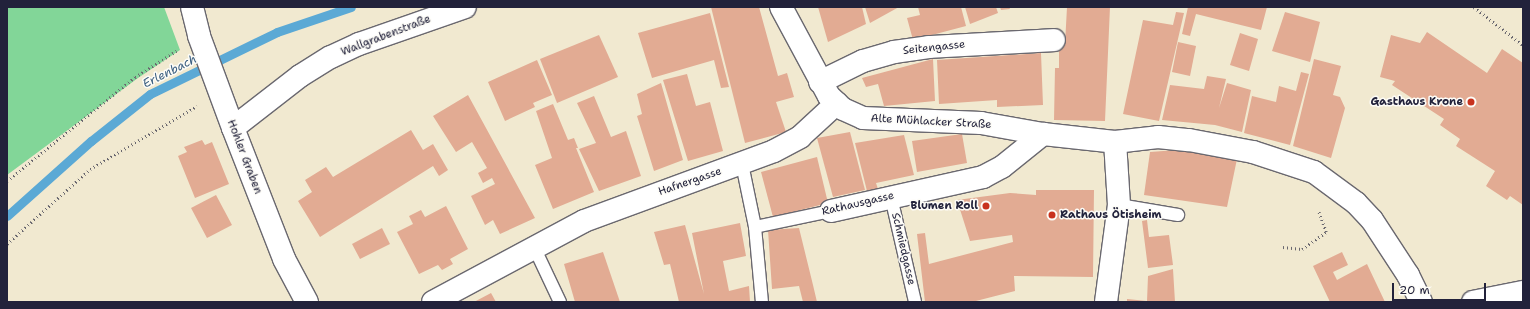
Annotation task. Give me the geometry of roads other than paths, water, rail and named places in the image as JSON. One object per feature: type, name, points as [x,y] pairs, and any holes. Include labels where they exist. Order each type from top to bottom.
[{"type":"street","name":"Hohler Graben","points":[[192,7],[199,36],[284,259],[307,302]]},
{"type":"street","name":"Wallgrabenstraße","points":[[233,128],[300,76],[331,57],[359,44],[465,7]]},
{"type":"street","name":"Alte Mühlacker Straße","points":[[781,7],[820,82],[837,103],[863,118],[981,123],[1043,134],[1115,142],[1158,137],[1189,140],[1253,152],[1314,172],[1345,194],[1372,220],[1408,275],[1421,302]]},
{"type":"street","name":"Seitengasse","points":[[820,82],[864,61],[894,52],[929,47],[1054,40]]},
{"type":"street","name":"Hafnergasse","points":[[433,302],[584,221],[679,184],[742,164],[800,137],[837,103]]},
{"type":"street","name":"Rathausgasse","points":[[831,211],[983,177],[1002,167],[1043,134]]},
{"type":"street","points":[[1106,302],[1119,204],[1115,142]]},
{"type":"street","points":[[1473,302],[1523,292]]},
{"type":"lane","points":[[742,164],[755,227],[762,302]]},
{"type":"lane","name":"Schmiedgasse","points":[[891,197],[915,302]]},
{"type":"lane","points":[[1119,204],[1178,215]]},
{"type":"lane","name":"Rathausgasse","points":[[755,227],[831,211]]},
{"type":"lane","points":[[534,247],[560,302]]},
{"type":"waterway","name":"Erlenbach","points":[[7,216],[91,141],[150,94],[277,32],[351,7]]},
{"type":"place","name":"Gasthaus Krone","points":[[1471,102]]},
{"type":"place","name":"Blumen Roll","points":[[986,206]]},
{"type":"place","name":"Rathaus Ötisheim","points":[[1052,215]]}]
